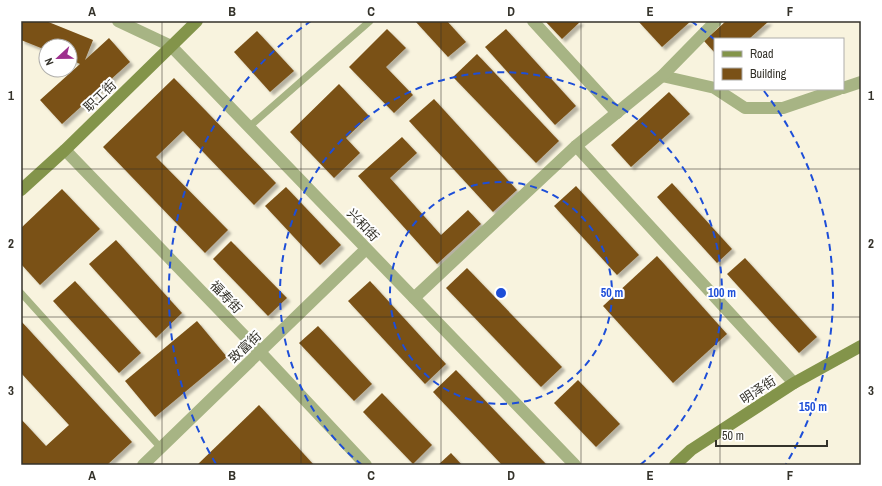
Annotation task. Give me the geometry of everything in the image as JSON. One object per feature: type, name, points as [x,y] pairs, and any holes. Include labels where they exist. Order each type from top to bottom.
[{"type":"street","name":"兴和街","points":[[118,21],[171,46],[575,465]]},
{"type":"street","name":"职工街","points":[[21,190],[65,150],[197,21]]},
{"type":"street","points":[[533,21],[617,113]]},
{"type":"street","points":[[414,298],[576,146],[662,76],[716,21]]},
{"type":"street","points":[[662,76],[714,89]]},
{"type":"street","points":[[844,88],[861,82]]},
{"type":"street","points":[[718,90],[745,108],[783,108],[836,90]]},
{"type":"street","points":[[576,146],[794,383]]},
{"type":"street","name":"福寿街","points":[[65,150],[260,352],[366,465]]},
{"type":"street","name":"致富街","points":[[143,465],[366,249]]},
{"type":"street","name":"明泽街","points":[[675,465],[691,450],[794,383],[861,346]]},
{"type":"lane","points":[[249,127],[370,21]]},
{"type":"lane","points":[[21,294],[160,447]]},
{"type":"building","points":[[21,21],[46,21],[93,40],[85,60],[109,38],[130,62],[62,124],[40,100],[64,78],[78,78],[78,66],[80,64],[78,63],[78,38],[38,38],[38,47],[21,40]]},
{"type":"building","points":[[415,21],[447,21],[466,42],[448,57]]},
{"type":"building","points":[[545,21],[581,21],[562,39]]},
{"type":"building","points":[[638,21],[691,21],[662,47]]},
{"type":"building","points":[[726,21],[769,21],[750,38],[714,38],[714,52],[704,41]]},
{"type":"building","points":[[387,29],[406,48],[386,67],[413,95],[394,113],[349,67]]},
{"type":"building","points":[[506,29],[576,106],[555,125],[485,47]]},
{"type":"building","points":[[257,31],[294,71],[270,92],[234,52]]},
{"type":"building","points":[[477,54],[559,141],[536,163],[453,77]]},
{"type":"building","points":[[174,78],[276,183],[254,205],[183,131],[156,157],[228,230],[205,253],[103,147]]},
{"type":"building","points":[[339,84],[369,116],[346,138],[360,153],[334,178],[290,132]]},
{"type":"building","points":[[669,92],[690,114],[631,167],[611,145]]},
{"type":"building","points":[[434,99],[517,190],[493,212],[409,121]]},
{"type":"building","points":[[402,137],[417,153],[390,178],[441,235],[468,210],[481,224],[437,264],[358,176]]},
{"type":"building","points":[[672,183],[732,249],[717,263],[657,197]]},
{"type":"building","points":[[576,186],[639,255],[617,275],[554,206]]},
{"type":"building","points":[[286,187],[341,245],[320,265],[265,206]]},
{"type":"building","points":[[62,189],[100,229],[40,285],[21,264],[21,228]]},
{"type":"building","points":[[116,240],[182,313],[156,338],[89,264]]},
{"type":"building","points":[[231,241],[287,298],[268,316],[213,259]]},
{"type":"building","points":[[657,256],[727,334],[673,383],[603,306]]},
{"type":"building","points":[[745,258],[817,337],[799,353],[727,274]]},
{"type":"building","points":[[467,268],[562,367],[541,387],[446,288]]},
{"type":"building","points":[[75,281],[141,353],[119,373],[53,301]]},
{"type":"building","points":[[370,281],[446,364],[425,384],[348,301]]},
{"type":"building","points":[[21,321],[132,442],[107,465],[21,465],[21,419],[46,446],[69,425],[21,373]]},
{"type":"building","points":[[197,321],[227,357],[155,417],[125,381]]},
{"type":"building","points":[[318,326],[372,384],[354,401],[299,343]]},
{"type":"building","points":[[456,370],[547,465],[502,465],[433,392]]},
{"type":"building","points":[[578,380],[620,424],[596,447],[554,403]]},
{"type":"building","points":[[382,393],[432,445],[413,464],[363,412]]},
{"type":"building","points":[[259,405],[314,465],[197,465]]},
{"type":"building","points":[[451,453],[462,465],[438,465]]}]
